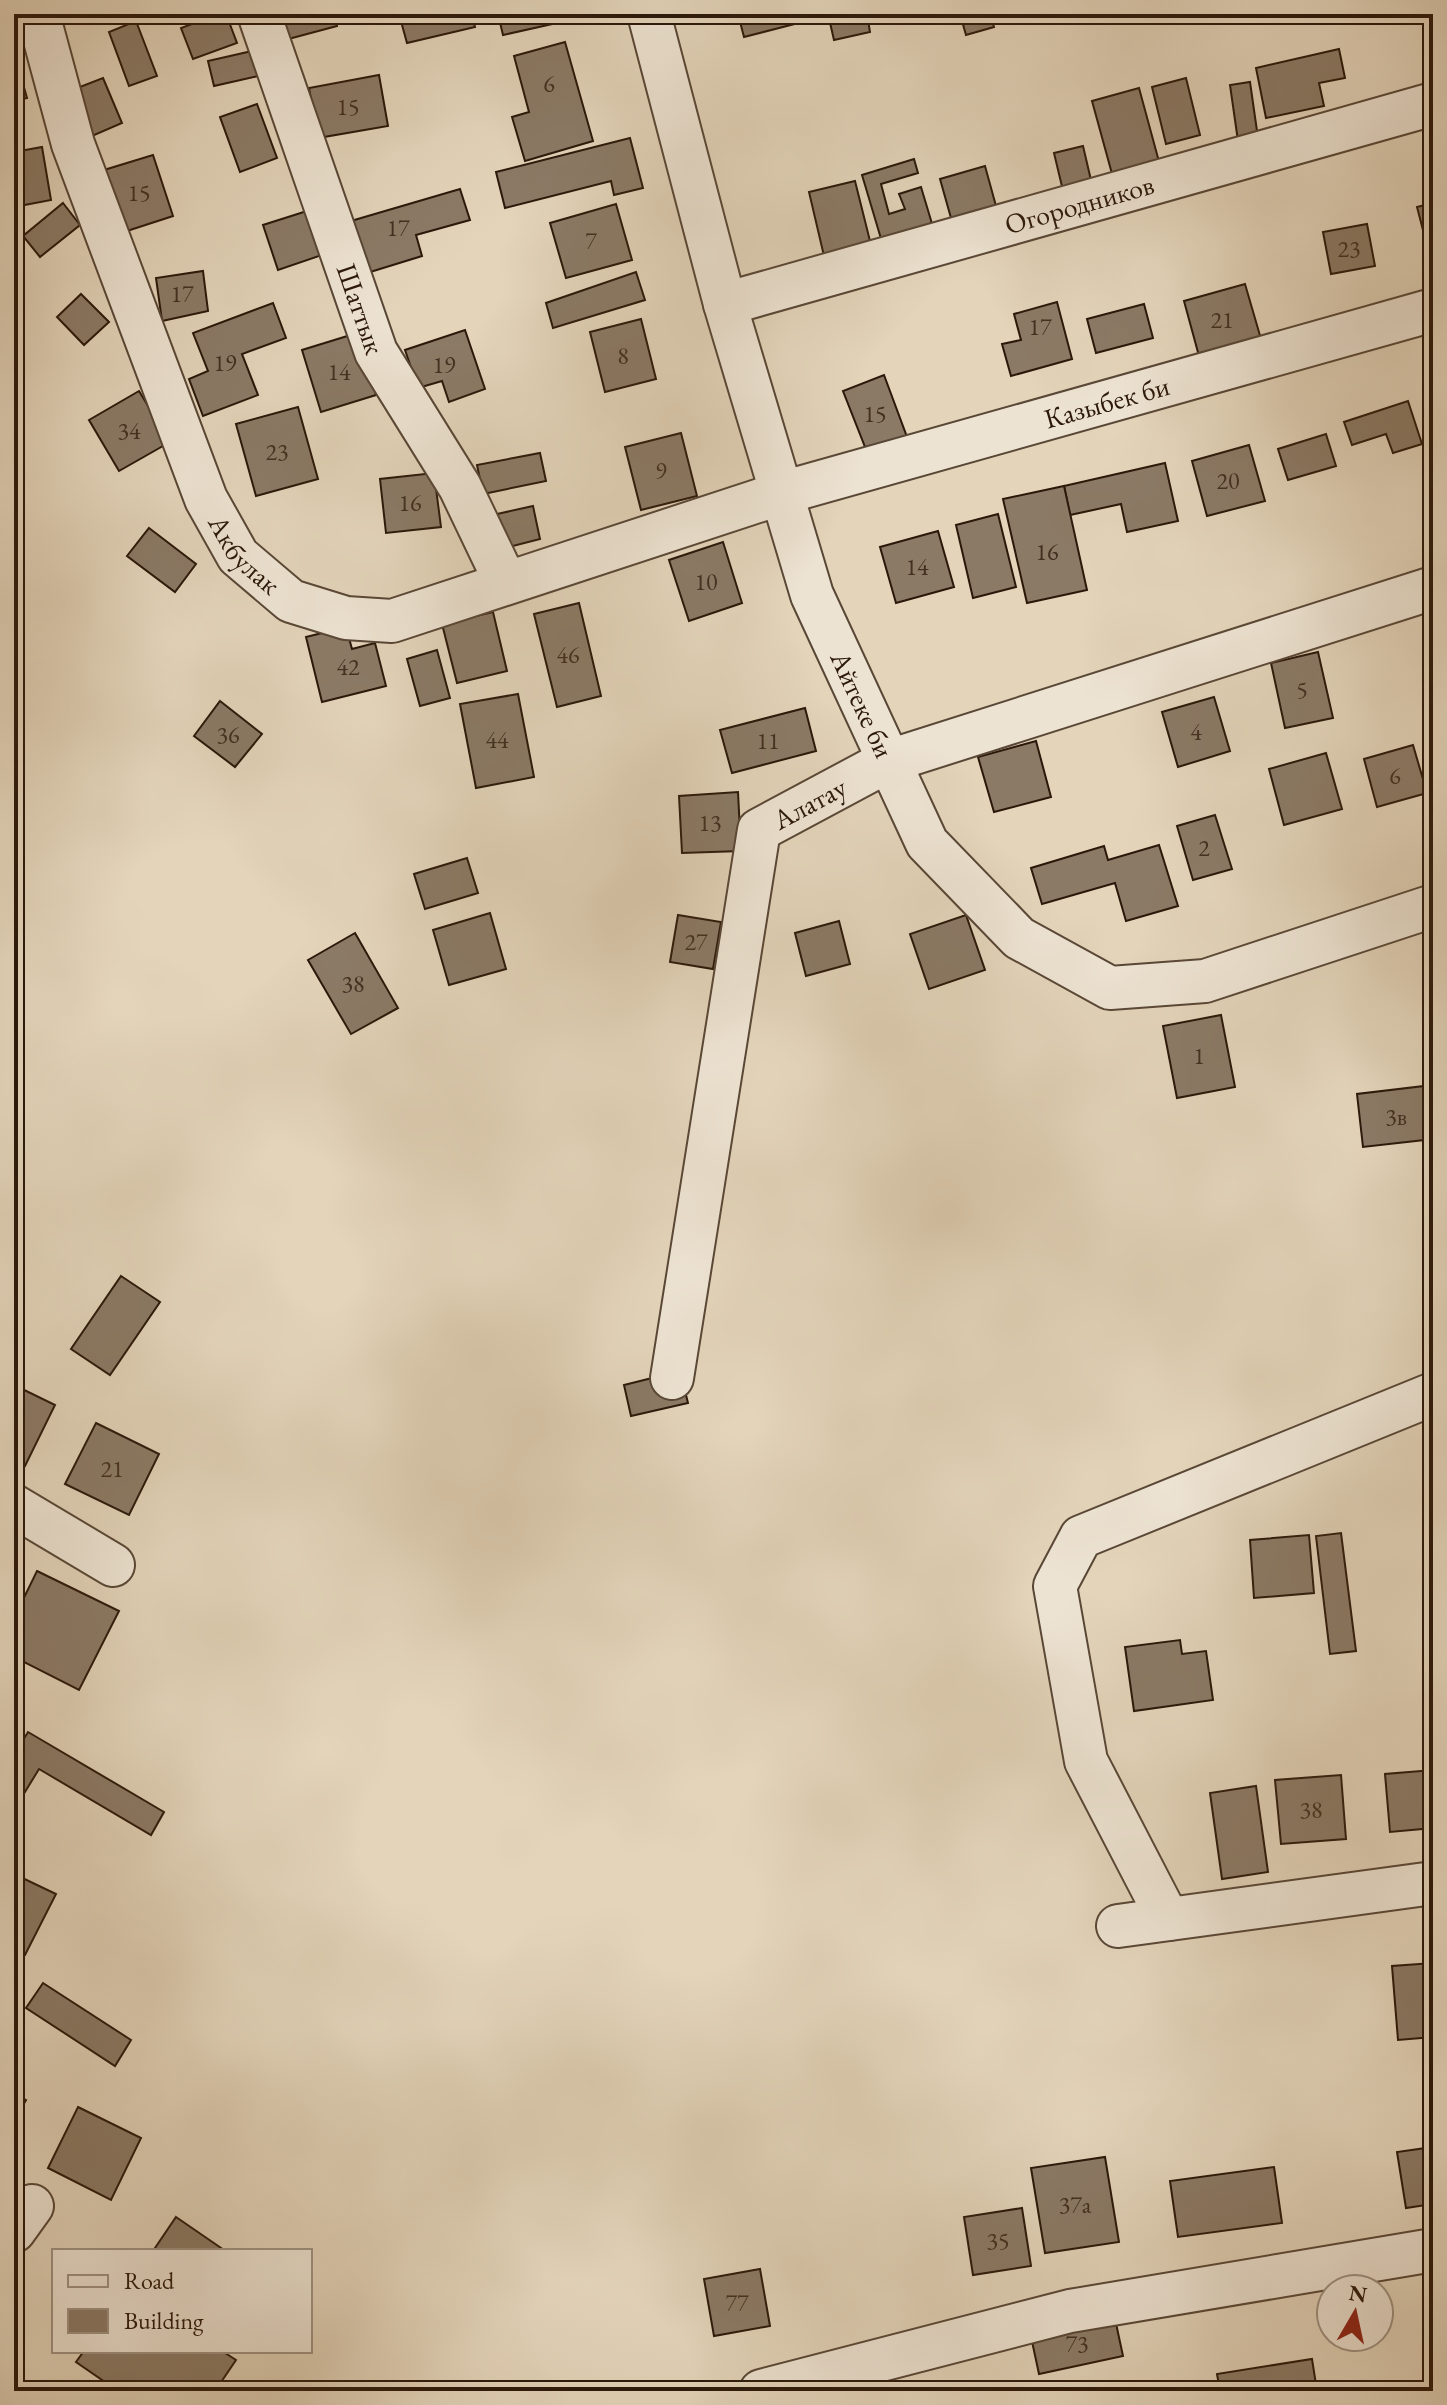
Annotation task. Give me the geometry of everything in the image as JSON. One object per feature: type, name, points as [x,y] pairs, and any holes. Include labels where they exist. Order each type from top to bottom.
[{"type":"street","name":"Акбулак","points":[[38,14],[73,144],[206,499],[238,556],[291,601],[346,618],[392,621],[782,493]]},
{"type":"street","name":"Шаттык","points":[[259,14],[376,352],[460,487],[506,583]]},
{"type":"street","name":"Айтеке би","points":[[649,14],[725,304],[812,595],[886,762],[927,843],[1019,938],[1110,988],[1205,981],[1433,906]]},
{"type":"street","name":"Огородников","points":[[725,304],[1433,104]]},
{"type":"street","name":"Казыбек би","points":[[782,493],[1433,310]]},
{"type":"street","name":"Алатау","points":[[672,1378],[759,830],[886,762],[1433,588]]},
{"type":"street","points":[[1168,1919],[1086,1761],[1055,1586],[1081,1537],[1433,1394]]},
{"type":"street","points":[[14,1506],[113,1565]]},
{"type":"street","points":[[1118,1926],[1433,1883]]},
{"type":"street","points":[[761,2391],[1070,2311],[1433,2250]]},
{"type":"building","points":[[226,14],[237,43],[193,59],[181,28]]},
{"type":"building","points":[[274,14],[334,14],[337,26],[281,41]]},
{"type":"building","points":[[399,14],[472,14],[475,27],[407,43]]},
{"type":"building","points":[[498,14],[584,14],[584,17],[503,35]]},
{"type":"building","points":[[738,14],[818,14],[818,18],[744,37]]},
{"type":"building","points":[[828,14],[867,14],[870,32],[834,40]]},
{"type":"building","points":[[960,14],[990,14],[994,27],[966,35]]},
{"type":"building","points":[[136,21],[157,76],[129,86],[109,32]]},
{"type":"building","points":[[565,42],[593,141],[525,161],[512,117],[529,112],[514,56]]},
{"type":"building","points":[[1339,49],[1345,78],[1319,83],[1324,106],[1266,118],[1256,68]]},
{"type":"building","points":[[252,51],[258,76],[214,86],[208,61]]},
{"type":"building","points":[[18,66],[27,98],[14,101],[14,67]]},
{"type":"building","points":[[379,75],[388,126],[318,138],[309,88]]},
{"type":"building","points":[[103,78],[122,123],[92,136],[72,90]]},
{"type":"building","points":[[1186,78],[1200,135],[1166,144],[1152,87]]},
{"type":"building","points":[[1250,82],[1259,145],[1239,148],[1230,85]]},
{"type":"building","points":[[1139,88],[1161,169],[1114,181],[1092,101]]},
{"type":"building","points":[[257,104],[277,158],[240,172],[220,117]]},
{"type":"building","points":[[630,138],[643,188],[614,195],[611,181],[505,208],[496,172]]},
{"type":"building","points":[[1083,146],[1094,193],[1065,199],[1054,153]]},
{"type":"building","points":[[42,147],[51,200],[14,207],[14,152]]},
{"type":"building","points":[[153,155],[173,216],[124,232],[104,170]]},
{"type":"building","points":[[914,159],[918,173],[881,184],[889,214],[905,209],[899,194],[921,187],[933,227],[882,242],[862,175]]},
{"type":"building","points":[[985,166],[996,206],[951,218],[940,179]]},
{"type":"building","points":[[855,181],[871,245],[824,256],[809,192]]},
{"type":"building","points":[[460,189],[470,220],[416,235],[422,256],[367,273],[351,221]]},
{"type":"building","points":[[63,203],[80,225],[40,257],[23,236]]},
{"type":"building","points":[[1433,203],[1433,265],[1432,265],[1417,207]]},
{"type":"building","points":[[616,204],[632,260],[566,278],[550,223]]},
{"type":"building","points":[[310,210],[325,254],[278,270],[263,225]]},
{"type":"building","points":[[1367,224],[1375,266],[1331,274],[1323,232]]},
{"type":"building","points":[[203,271],[208,311],[162,321],[156,278]]},
{"type":"building","points":[[636,272],[645,300],[553,328],[546,303]]},
{"type":"building","points":[[1245,284],[1261,339],[1199,356],[1184,301]]},
{"type":"building","points":[[81,294],[109,322],[84,345],[57,317]]},
{"type":"building","points":[[1057,302],[1072,359],[1011,376],[1002,344],[1021,340],[1014,314]]},
{"type":"building","points":[[273,303],[286,338],[242,354],[258,395],[203,416],[189,379],[208,371],[193,333]]},
{"type":"building","points":[[1144,304],[1153,338],[1096,353],[1087,319]]},
{"type":"building","points":[[641,319],[656,379],[605,392],[590,332]]},
{"type":"building","points":[[465,330],[485,389],[449,402],[442,381],[418,388],[405,350]]},
{"type":"building","points":[[357,333],[376,395],[321,412],[302,350]]},
{"type":"building","points":[[884,375],[907,437],[867,452],[843,391]]},
{"type":"building","points":[[139,391],[170,442],[119,471],[89,420]]},
{"type":"building","points":[[1408,401],[1422,444],[1393,453],[1386,434],[1352,445],[1344,422]]},
{"type":"building","points":[[298,407],[318,479],[256,496],[236,424]]},
{"type":"building","points":[[681,433],[697,496],[641,510],[625,447]]},
{"type":"building","points":[[1326,434],[1336,466],[1288,480],[1278,449]]},
{"type":"building","points":[[1249,445],[1265,501],[1207,516],[1192,461]]},
{"type":"building","points":[[540,453],[546,481],[483,494],[477,465]]},
{"type":"building","points":[[1165,463],[1178,521],[1127,532],[1121,504],[1070,515],[1064,486]]},
{"type":"building","points":[[434,473],[441,527],[386,533],[380,479]]},
{"type":"building","points":[[1064,486],[1087,590],[1027,603],[1003,499]]},
{"type":"building","points":[[533,506],[540,539],[505,548],[497,514]]},
{"type":"building","points":[[998,514],[1016,587],[973,598],[956,525]]},
{"type":"building","points":[[149,528],[196,564],[175,592],[127,556]]},
{"type":"building","points":[[938,531],[954,587],[896,603],[880,547]]},
{"type":"building","points":[[723,542],[742,603],[689,621],[669,560]]},
{"type":"building","points":[[579,603],[601,696],[557,707],[534,614]]},
{"type":"building","points":[[493,612],[507,671],[457,683],[442,624]]},
{"type":"building","points":[[346,627],[352,649],[375,643],[386,686],[322,702],[306,637]]},
{"type":"building","points":[[437,650],[450,698],[420,706],[407,659]]},
{"type":"building","points":[[1318,652],[1333,718],[1285,728],[1271,663]]},
{"type":"building","points":[[518,694],[534,777],[476,788],[460,704]]},
{"type":"building","points":[[1214,697],[1230,751],[1178,767],[1162,712]]},
{"type":"building","points":[[220,701],[262,734],[235,767],[194,736]]},
{"type":"building","points":[[805,708],[816,751],[732,773],[720,730]]},
{"type":"building","points":[[1036,741],[1051,797],[994,812],[978,757]]},
{"type":"building","points":[[1413,745],[1427,793],[1377,807],[1364,759]]},
{"type":"building","points":[[1326,753],[1342,809],[1284,825],[1269,769]]},
{"type":"building","points":[[738,792],[741,851],[682,853],[679,796]]},
{"type":"building","points":[[1215,815],[1232,869],[1193,880],[1177,826]]},
{"type":"building","points":[[1159,845],[1178,906],[1126,921],[1115,883],[1042,904],[1031,868],[1104,846],[1108,860]]},
{"type":"building","points":[[467,858],[478,893],[425,909],[414,874]]},
{"type":"building","points":[[490,913],[506,969],[449,985],[433,930]]},
{"type":"building","points":[[678,915],[721,922],[713,969],[670,962]]},
{"type":"building","points":[[966,915],[985,970],[929,989],[910,934]]},
{"type":"building","points":[[839,921],[850,964],[806,976],[795,933]]},
{"type":"building","points":[[355,933],[398,1008],[351,1034],[308,960]]},
{"type":"building","points":[[1221,1015],[1235,1087],[1177,1098],[1163,1026]]},
{"type":"building","points":[[1433,1085],[1433,1139],[1363,1147],[1357,1094]]},
{"type":"building","points":[[121,1276],[160,1302],[110,1375],[71,1349]]},
{"type":"building","points":[[680,1371],[688,1403],[631,1416],[624,1385]]},
{"type":"building","points":[[14,1385],[55,1405],[25,1466],[14,1461]]},
{"type":"building","points":[[96,1423],[159,1454],[129,1515],[65,1484]]},
{"type":"building","points":[[1341,1533],[1356,1651],[1330,1654],[1316,1536]]},
{"type":"building","points":[[1309,1535],[1314,1593],[1254,1598],[1250,1540]]},
{"type":"building","points":[[37,1571],[119,1611],[79,1690],[14,1657],[14,1618]]},
{"type":"building","points":[[1180,1640],[1182,1654],[1206,1651],[1213,1700],[1134,1711],[1125,1647]]},
{"type":"building","points":[[28,1732],[164,1812],[151,1835],[39,1769],[14,1810],[14,1755]]},
{"type":"building","points":[[1433,1770],[1433,1828],[1390,1832],[1385,1774]]},
{"type":"building","points":[[1341,1775],[1346,1839],[1281,1844],[1275,1780]]},
{"type":"building","points":[[1256,1786],[1268,1872],[1222,1879],[1210,1793]]},
{"type":"building","points":[[14,1874],[56,1894],[25,1955],[14,1950]]},
{"type":"building","points":[[1433,1963],[1433,2037],[1398,2040],[1392,1966]]},
{"type":"building","points":[[43,1983],[131,2040],[115,2066],[26,2008]]},
{"type":"building","points":[[14,2093],[26,2100],[14,2121]]},
{"type":"building","points":[[78,2107],[141,2138],[111,2200],[48,2168]]},
{"type":"building","points":[[1433,2147],[1433,2204],[1406,2208],[1397,2152]]},
{"type":"building","points":[[1105,2157],[1119,2242],[1045,2253],[1031,2168]]},
{"type":"building","points":[[1274,2167],[1282,2223],[1178,2237],[1170,2181]]},
{"type":"building","points":[[1022,2208],[1031,2266],[973,2275],[964,2217]]},
{"type":"building","points":[[176,2217],[223,2249],[154,2249]]},
{"type":"building","points":[[760,2269],[770,2326],[714,2336],[704,2279]]},
{"type":"building","points":[[1114,2314],[1123,2356],[1039,2374],[1030,2332]]},
{"type":"building","points":[[83,2353],[225,2353],[236,2360],[215,2391],[118,2391],[76,2362]]},
{"type":"building","points":[[1312,2359],[1317,2391],[1220,2391],[1217,2374]]}]
